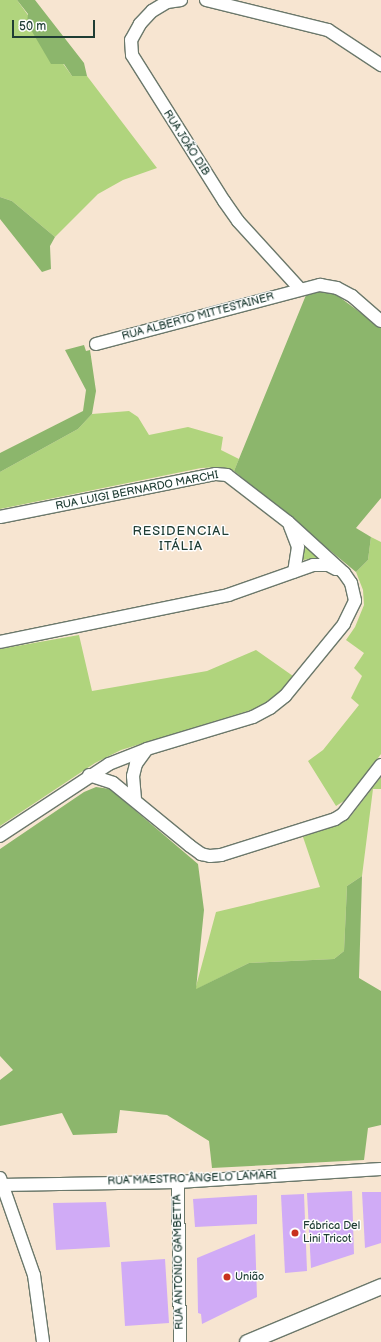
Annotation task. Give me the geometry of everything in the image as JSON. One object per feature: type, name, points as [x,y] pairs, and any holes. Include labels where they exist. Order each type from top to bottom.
[{"type":"main road","points":[[247,1342],[381,1286]]},
{"type":"street","name":"RUA JOÃO DIB","points":[[181,0],[167,2],[152,11],[140,24],[131,40],[132,55],[238,221],[300,289]]},
{"type":"street","points":[[206,0],[328,30],[381,65]]},
{"type":"street","name":"RUA ALBERTO MITTESTAINER","points":[[96,344],[300,289],[320,286],[337,288],[352,296],[381,321]]},
{"type":"street","name":"RUA LUIGI BERNARDO MARCHI","points":[[0,518],[216,474],[226,475],[237,481],[288,522],[344,573],[354,592],[352,612],[285,696],[253,717],[146,749],[89,775],[0,836]]},
{"type":"street","points":[[288,522],[298,547],[294,572]]},
{"type":"street","points":[[0,642],[228,595],[321,564],[344,573]]},
{"type":"street","points":[[135,799],[133,776],[136,764],[146,749]]},
{"type":"street","points":[[89,775],[113,783],[135,799],[202,854],[221,855],[335,819],[343,814],[381,765]]},
{"type":"street","name":"RUA MAESTRO ÂNGELO LAMARI","points":[[1,1182],[178,1182],[381,1169]]},
{"type":"street","points":[[1,1182],[34,1275],[43,1342]]},
{"type":"street","name":"RUA ANTONIO GAMBETTA","points":[[178,1182],[180,1342]]},
{"type":"green space","points":[[0,0],[17,0],[72,76],[87,76],[157,168],[123,180],[98,194],[55,237],[12,201],[0,197]]},
{"type":"green space","points":[[17,0],[35,0],[84,63],[87,76],[72,76],[64,64],[51,64],[27,23],[28,14]]},
{"type":"green space","points":[[0,197],[12,201],[55,237],[50,246],[51,269],[42,272],[0,219]]},
{"type":"green space","points":[[319,292],[334,293],[381,328],[381,498],[356,528],[371,537],[368,560],[356,572],[234,471],[306,295]]},
{"type":"green space","points":[[84,345],[86,351],[90,350],[96,391],[92,414],[78,429],[0,472],[0,453],[83,411],[86,390],[65,350]]},
{"type":"green space","points":[[129,411],[138,417],[149,435],[188,427],[223,437],[221,450],[239,459],[234,471],[221,467],[201,468],[0,509],[0,472],[78,429],[92,414]]},
{"type":"green space","points":[[371,537],[381,542],[381,754],[347,799],[336,806],[308,761],[323,750],[359,705],[351,698],[362,676],[354,668],[364,653],[346,640],[355,627],[364,605],[363,590],[356,572],[368,560]]},
{"type":"green space","points":[[302,539],[318,556],[316,558],[303,560]]},
{"type":"green space","points":[[79,635],[92,691],[207,671],[256,650],[293,676],[281,692],[261,707],[121,750],[95,763],[0,826],[0,649]]},
{"type":"green space","points":[[381,777],[381,789],[373,789],[362,876],[347,886],[344,951],[334,959],[249,963],[195,990],[216,912],[320,887],[303,837],[338,824],[350,817]]},
{"type":"green space","points":[[96,787],[110,789],[198,864],[204,910],[196,989],[249,963],[334,959],[344,951],[347,886],[362,876],[359,978],[381,991],[381,1125],[368,1128],[364,1160],[212,1168],[209,1141],[167,1115],[120,1110],[117,1133],[73,1135],[62,1113],[0,1126],[0,1080],[13,1070],[0,1056],[0,849],[84,792]]},
{"type":"building","points":[[352,1191],[354,1254],[311,1268],[307,1193]]},
{"type":"building","points":[[362,1192],[381,1192],[381,1243],[365,1248]]},
{"type":"building","name":"Fábrica Del Lini Tricot","points":[[304,1194],[307,1271],[285,1273],[281,1195]]},
{"type":"building","points":[[257,1195],[257,1224],[195,1227],[193,1199]]},
{"type":"building","points":[[106,1202],[110,1247],[56,1250],[53,1203]]},
{"type":"building","name":"União","points":[[255,1234],[257,1297],[202,1324],[201,1314],[198,1313],[197,1258]]},
{"type":"building","points":[[165,1259],[169,1323],[125,1326],[121,1262]]},
{"type":"place","name":"Fábrica Del Lini Tricot","points":[[295,1233]]},
{"type":"place","name":"União","points":[[227,1277]]},
{"type":"district","name":"RESIDENCIAL ITÁLIA","points":[[181,540]]}]
